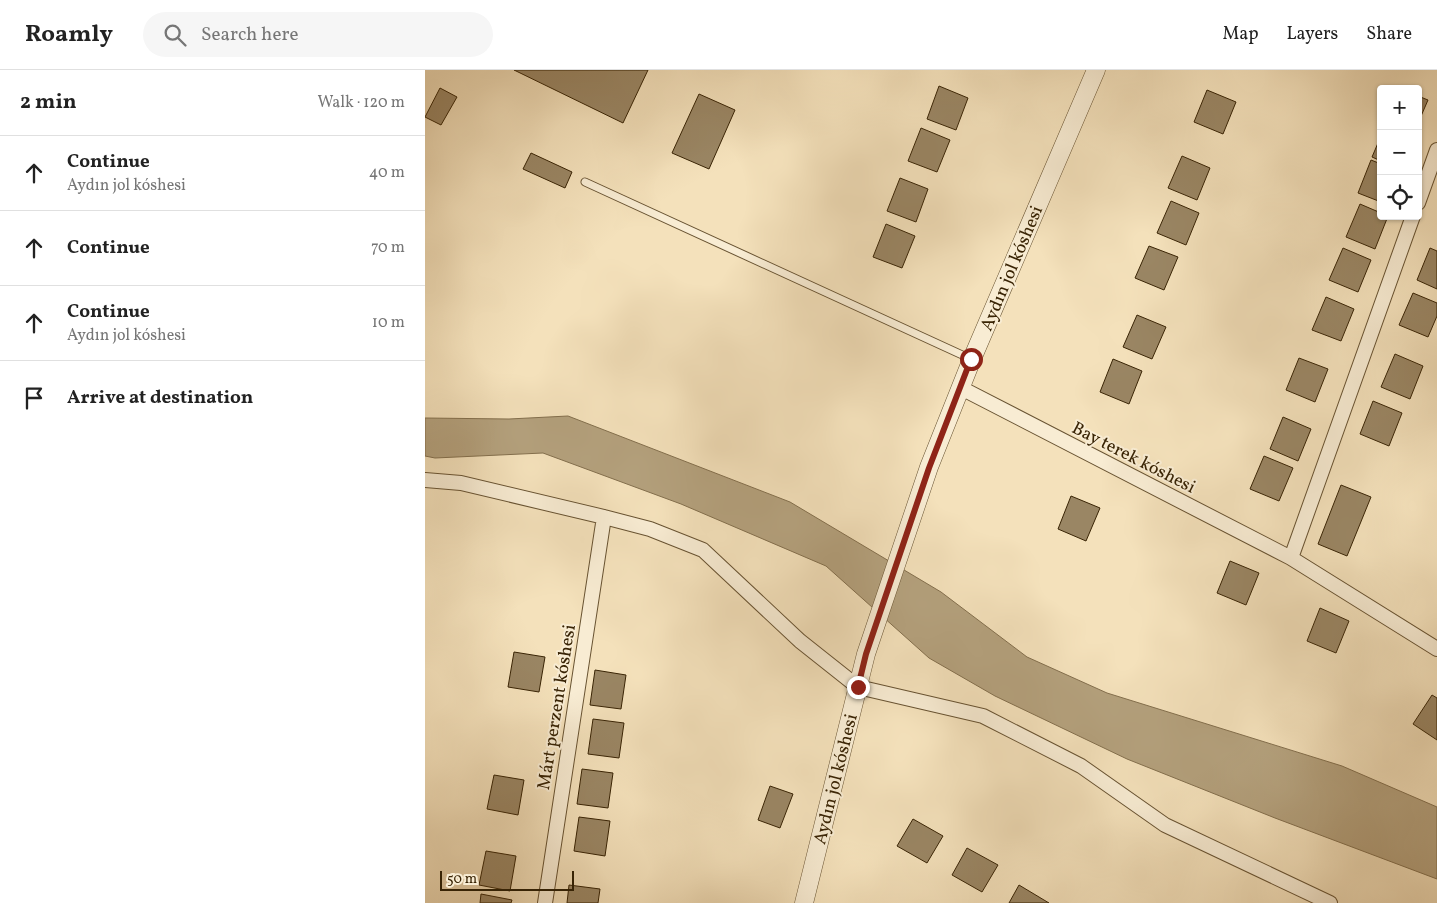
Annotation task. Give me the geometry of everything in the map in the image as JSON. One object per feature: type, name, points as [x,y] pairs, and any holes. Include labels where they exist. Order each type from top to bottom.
[{"type":"street","name":"Aydın jol kóshesi","points":[[804,903],[866,654],[929,468],[971,359],[1096,70]]},
{"type":"street","points":[[1422,191],[1437,150]]},
{"type":"street","points":[[1291,558],[1412,220]]},
{"type":"street","name":"Bay terek kóshesi","points":[[961,388],[1291,558],[1437,648]]},
{"type":"street","points":[[425,480],[461,484],[604,517],[650,529],[703,550],[800,641],[858,687],[983,716],[1081,766],[1165,825],[1330,903]]},
{"type":"street","name":"Márt perzent kóshesi","points":[[545,903],[604,517]]},
{"type":"lane","points":[[585,182],[971,359]]},
{"type":"shaded area","points":[[568,416],[790,502],[941,592],[1027,657],[1107,693],[1342,766],[1437,807],[1437,879],[1275,818],[1127,759],[995,696],[929,658],[826,566],[681,504],[543,453],[435,458],[425,456],[425,418],[509,419]]},
{"type":"building","points":[[514,70],[648,70],[623,123]]},
{"type":"building","points":[[939,86],[968,98],[956,130],[927,119]]},
{"type":"building","points":[[440,88],[457,97],[441,125],[425,117]]},
{"type":"building","points":[[1207,90],[1236,102],[1223,134],[1194,122]]},
{"type":"building","points":[[699,94],[735,110],[709,169],[672,153]]},
{"type":"building","points":[[1422,98],[1428,100],[1422,114]]},
{"type":"building","points":[[921,128],[950,140],[937,172],[908,161]]},
{"type":"building","points":[[1377,145],[1377,159],[1372,157]]},
{"type":"building","points":[[531,153],[572,172],[565,188],[523,169]]},
{"type":"building","points":[[1182,156],[1210,168],[1197,200],[1168,188]]},
{"type":"building","points":[[1371,160],[1377,162],[1377,200],[1358,193]]},
{"type":"building","points":[[900,178],[928,189],[916,222],[887,211]]},
{"type":"building","points":[[1171,201],[1199,213],[1186,245],[1157,233]]},
{"type":"building","points":[[1360,204],[1377,211],[1377,220],[1386,220],[1375,249],[1346,237]]},
{"type":"building","points":[[886,224],[915,236],[902,268],[873,257]]},
{"type":"building","points":[[1149,246],[1178,257],[1164,290],[1135,278]]},
{"type":"building","points":[[1343,248],[1371,260],[1358,292],[1329,280]]},
{"type":"building","points":[[1430,248],[1437,251],[1437,289],[1417,280]]},
{"type":"building","points":[[1413,293],[1437,303],[1437,316],[1428,337],[1399,325]]},
{"type":"building","points":[[1326,297],[1354,309],[1341,341],[1312,330]]},
{"type":"building","points":[[1137,315],[1166,327],[1152,359],[1123,347]]},
{"type":"building","points":[[1395,354],[1423,366],[1410,399],[1381,387]]},
{"type":"building","points":[[1299,358],[1328,369],[1315,402],[1286,390]]},
{"type":"building","points":[[1113,359],[1142,371],[1129,404],[1100,392]]},
{"type":"building","points":[[1373,401],[1402,413],[1389,446],[1360,434]]},
{"type":"building","points":[[1283,417],[1311,429],[1298,461],[1270,449]]},
{"type":"building","points":[[1264,456],[1293,468],[1279,501],[1250,489]]},
{"type":"building","points":[[1341,485],[1371,497],[1347,556],[1318,544]]},
{"type":"building","points":[[1071,496],[1100,508],[1086,541],[1058,529]]},
{"type":"building","points":[[1230,561],[1259,573],[1246,605],[1217,593]]},
{"type":"building","points":[[1320,608],[1349,621],[1336,653],[1307,641]]},
{"type":"building","points":[[514,652],[545,657],[539,692],[508,687]]},
{"type":"building","points":[[595,670],[626,675],[621,709],[590,705]]},
{"type":"building","points":[[1432,695],[1437,698],[1437,740],[1413,724]]},
{"type":"building","points":[[593,719],[624,723],[619,758],[588,754]]},
{"type":"building","points":[[582,769],[613,773],[608,808],[577,804]]},
{"type":"building","points":[[494,775],[524,780],[518,815],[487,809]]},
{"type":"building","points":[[770,786],[793,794],[780,828],[758,820]]},
{"type":"building","points":[[579,817],[610,821],[605,856],[574,851]]},
{"type":"building","points":[[913,819],[943,836],[927,863],[897,846]]},
{"type":"building","points":[[967,848],[998,865],[982,892],[952,875]]},
{"type":"building","points":[[486,851],[516,856],[510,891],[479,885]]},
{"type":"building","points":[[569,885],[600,889],[598,903],[567,903]]},
{"type":"building","points":[[1019,885],[1049,903],[1009,903]]},
{"type":"building","points":[[481,894],[512,900],[511,903],[480,903]]},
{"type":"route","points":[[858,687],[866,654],[929,468],[971,359]]}]
